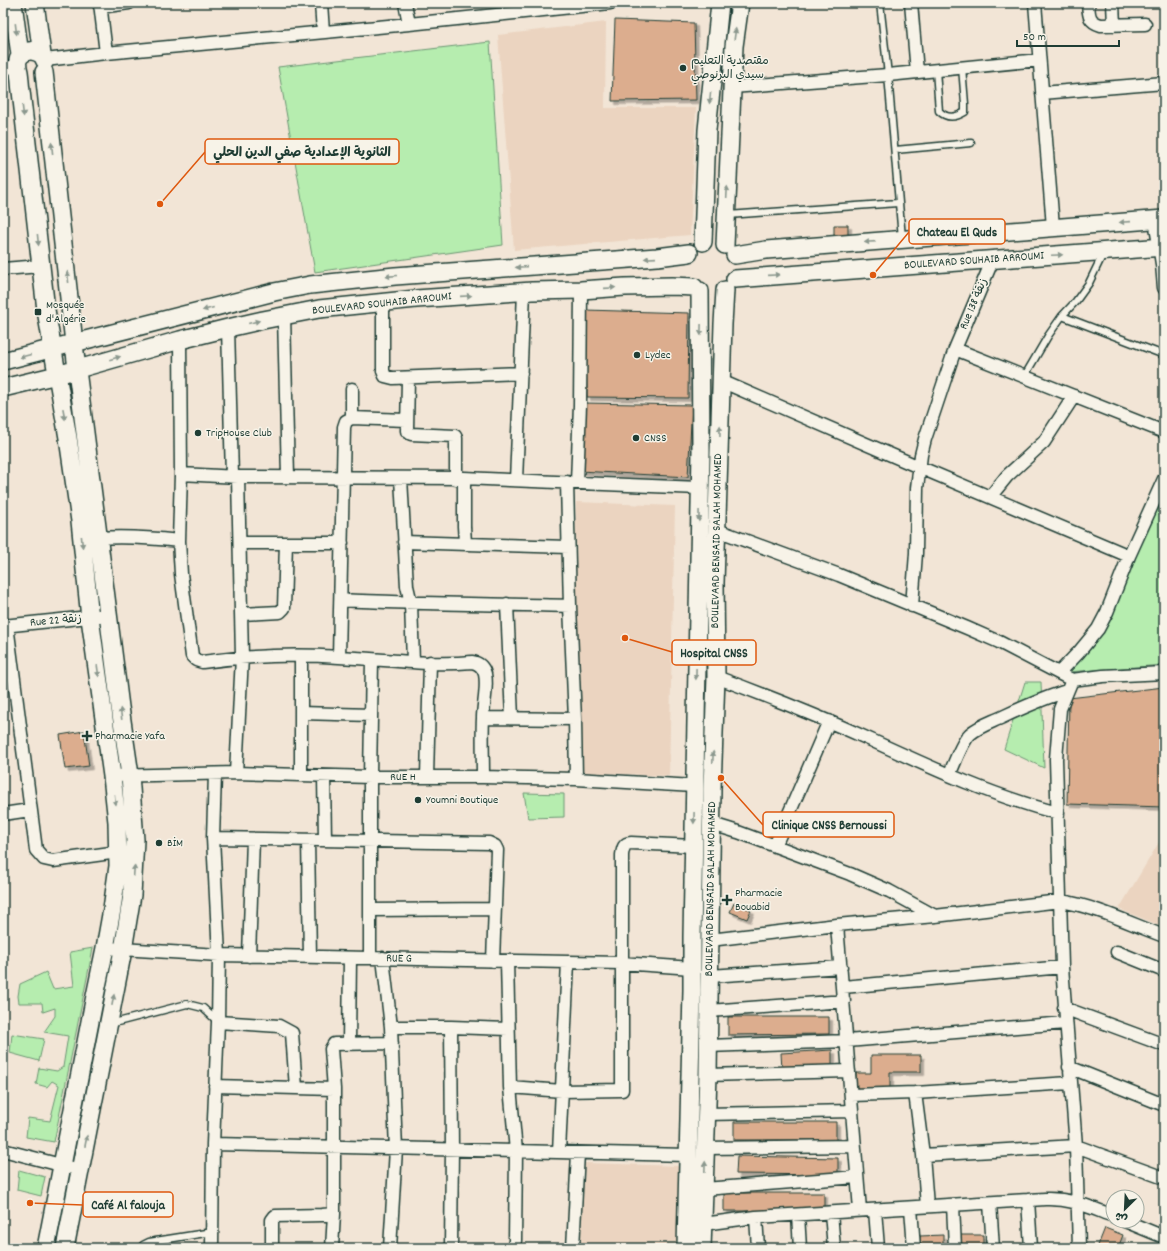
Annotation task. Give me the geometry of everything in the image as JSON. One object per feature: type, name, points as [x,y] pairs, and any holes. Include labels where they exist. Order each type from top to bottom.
[{"type":"street","points":[[13,3],[15,66],[40,266],[52,349],[73,472],[90,618],[112,776],[117,822],[118,852],[115,889],[105,948],[46,1248]]},
{"type":"street","points":[[35,3],[43,62],[77,370],[130,775],[134,818],[135,857],[132,895],[123,950],[65,1248]]},
{"type":"street","points":[[106,52],[100,5],[129,3]]},
{"type":"street","points":[[321,3],[323,32]]},
{"type":"street","points":[[405,3],[410,24]]},
{"type":"street","points":[[43,62],[106,52],[410,24],[610,3]]},
{"type":"street","points":[[703,242],[707,130],[719,3],[739,4],[734,46],[726,215],[730,250],[738,267],[730,284],[713,294],[697,289],[687,277],[685,264],[689,253],[693,248],[703,242],[712,241],[730,250],[766,250],[1159,220],[1164,288]]},
{"type":"street","points":[[912,3],[917,72]]},
{"type":"street","points":[[1035,3],[1053,228]]},
{"type":"street","points":[[1088,3],[1090,18],[1094,23],[1101,25],[1145,24]]},
{"type":"street","points":[[1113,3],[1114,25]]},
{"type":"street","points":[[26,51],[35,51],[43,62],[40,76],[35,79],[23,77],[15,66],[26,51]]},
{"type":"street","points":[[732,87],[888,75],[1039,60]]},
{"type":"street","points":[[1042,92],[1164,83]]},
{"type":"street","name":"BOULEVARD SOUHAIB ARROUMI","points":[[730,284],[993,259],[1162,247]]},
{"type":"street","name":"BOULEVARD SOUHAIB ARROUMI","points":[[3,361],[75,344],[267,294],[310,285],[395,276],[657,257],[689,253]]},
{"type":"street","name":"Rue 138 زنقة","points":[[912,606],[916,553],[917,488],[919,467],[925,439],[955,349],[993,259]]},
{"type":"street","points":[[3,269],[40,266]]},
{"type":"street","name":"BOULEVARD BENSAID SALAH MOHAMED","points":[[702,1248],[708,1075],[712,789],[716,677],[715,582],[721,381],[730,284]]},
{"type":"street","name":"BOULEVARD SOUHAIB ARROUMI","points":[[3,388],[77,370],[180,340],[319,308],[524,292],[672,286],[697,289]]},
{"type":"street","name":"BOULEVARD BENSAID SALAH MOHAMED","points":[[686,1248],[692,968],[699,488],[701,451],[697,289]]},
{"type":"street","points":[[576,779],[568,547],[572,482],[580,405],[581,290]]},
{"type":"street","points":[[516,480],[522,373],[524,292]]},
{"type":"street","points":[[383,302],[382,371],[385,376],[392,378],[408,378],[522,373]]},
{"type":"street","points":[[284,315],[288,477]]},
{"type":"street","points":[[228,328],[235,476],[240,543],[242,614],[242,657],[236,774]]},
{"type":"street","points":[[180,340],[181,474],[179,541],[181,574],[192,656],[196,660],[202,662],[242,657],[301,656],[413,662],[477,663],[485,673],[483,777]]},
{"type":"street","points":[[955,349],[1164,432]]},
{"type":"street","points":[[408,378],[406,420],[407,432],[411,434],[455,436],[456,438],[465,543]]},
{"type":"street","points":[[721,381],[1129,556]]},
{"type":"street","points":[[352,389],[352,418]]},
{"type":"street","points":[[990,497],[1007,476],[1044,442],[1074,396]]},
{"type":"street","points":[[339,657],[344,427],[346,421],[352,418],[406,420]]},
{"type":"street","points":[[181,474],[344,478],[460,478],[699,488]]},
{"type":"street","points":[[401,478],[407,586],[411,603],[413,662]]},
{"type":"street","points":[[1059,674],[1098,629],[1107,612],[1129,556],[1164,479]]},
{"type":"street","points":[[717,530],[839,575],[999,642],[1059,674],[1069,685]]},
{"type":"street","points":[[99,538],[148,538],[179,541]]},
{"type":"street","points":[[240,543],[342,542]]},
{"type":"street","points":[[404,542],[568,547]]},
{"type":"street","points":[[242,614],[280,612],[284,608],[286,543]]},
{"type":"street","points":[[341,600],[570,606]]},
{"type":"street","points":[[507,604],[512,718]]},
{"type":"street","name":"Rue 22 زنقة","points":[[5,626],[108,616]]},
{"type":"street","points":[[5,626],[36,850],[44,859],[53,861],[118,852]]},
{"type":"street","points":[[301,656],[301,775]]},
{"type":"street","points":[[370,958],[370,777],[372,660]]},
{"type":"street","points":[[427,777],[430,662]]},
{"type":"street","points":[[949,775],[962,746],[970,734],[1008,714],[1050,696],[1069,685],[1103,676],[1164,673]]},
{"type":"street","points":[[716,677],[829,721],[949,775],[1015,802],[1058,813]]},
{"type":"street","points":[[1069,685],[1060,709],[1056,759],[1062,967],[1065,1023],[1076,1146],[1079,1248]]},
{"type":"street","points":[[301,713],[371,715]]},
{"type":"street","points":[[483,718],[575,719]]},
{"type":"street","points":[[775,846],[829,721]]},
{"type":"street","points":[[212,1248],[214,1086],[218,1022],[218,955],[212,838],[215,774]]},
{"type":"street","name":"RUE H","points":[[112,776],[236,774],[370,777],[483,777],[576,779],[694,786]]},
{"type":"street","points":[[324,776],[325,840]]},
{"type":"street","points":[[3,814],[30,810]]},
{"type":"street","points":[[712,824],[738,832],[850,874],[889,891],[935,916]]},
{"type":"street","points":[[212,838],[489,842],[497,850],[493,960]]},
{"type":"street","points":[[249,956],[253,839]]},
{"type":"street","points":[[308,840],[310,957]]},
{"type":"street","points":[[510,1087],[562,1091],[622,1090],[621,963],[622,855],[624,845],[631,843],[693,846]]},
{"type":"street","points":[[710,940],[1060,901],[1088,908],[1164,936]]},
{"type":"street","points":[[370,910],[495,909]]},
{"type":"street","points":[[837,925],[860,1210]]},
{"type":"street","name":"RUE G","points":[[105,948],[218,955],[621,963],[692,968]]},
{"type":"street","points":[[1117,952],[1164,971]]},
{"type":"street","points":[[349,1044],[350,958]]},
{"type":"street","points":[[384,958],[391,1027],[396,1149],[390,1248]]},
{"type":"street","points":[[507,961],[510,1087],[516,1151],[515,1241],[513,1248]]},
{"type":"street","points":[[559,1152],[568,962]]},
{"type":"street","points":[[710,976],[841,967]]},
{"type":"street","points":[[843,987],[1062,967]]},
{"type":"street","points":[[709,1011],[844,1001]]},
{"type":"street","points":[[1064,1008],[1164,1045]]},
{"type":"street","points":[[218,1022],[279,1026],[292,1033],[296,1088]]},
{"type":"street","points":[[708,1046],[847,1041],[1065,1023]]},
{"type":"street","points":[[391,1027],[508,1029]]},
{"type":"street","points":[[450,1248],[452,1149],[451,1027]]},
{"type":"street","points":[[332,1248],[334,1214],[334,1089],[331,1049],[334,1044],[392,1043]]},
{"type":"street","points":[[1069,1067],[1164,1105]]},
{"type":"street","points":[[708,1075],[849,1072]]},
{"type":"street","points":[[850,1095],[916,1093],[1070,1083]]},
{"type":"street","points":[[214,1086],[334,1089]]},
{"type":"street","points":[[916,1093],[927,1206]]},
{"type":"street","points":[[706,1114],[852,1111]]},
{"type":"street","points":[[213,1144],[687,1155]]},
{"type":"street","points":[[705,1148],[854,1146]]},
{"type":"street","points":[[923,1155],[1076,1146],[1164,1178]]},
{"type":"street","points":[[3,1150],[80,1170]]},
{"type":"street","points":[[573,1248],[578,1153]]},
{"type":"street","points":[[704,1189],[857,1177]]},
{"type":"street","points":[[703,1224],[756,1217],[1055,1198],[1077,1202],[1105,1213]]},
{"type":"street","points":[[1028,1200],[1031,1248]]},
{"type":"street","points":[[990,1203],[994,1248]]},
{"type":"street","points":[[953,1205],[955,1248]]},
{"type":"street","points":[[911,1208],[914,1248]]},
{"type":"street","points":[[875,1210],[878,1248]]},
{"type":"street","points":[[831,1213],[834,1248]]},
{"type":"street","points":[[272,1248],[272,1220],[275,1216],[334,1214]]},
{"type":"street","points":[[798,1215],[800,1248]]},
{"type":"street","points":[[756,1217],[758,1248]]},
{"type":"street","points":[[1144,1229],[1164,1237]]},
{"type":"lane","points":[[880,3],[888,75],[902,240]]},
{"type":"lane","points":[[936,70],[939,111],[947,117],[953,117],[965,112],[966,104],[962,67]]},
{"type":"lane","points":[[894,150],[971,143]]},
{"type":"lane","points":[[726,215],[898,203]]},
{"type":"lane","points":[[1024,376],[1048,336],[1089,283],[1104,252]]},
{"type":"lane","points":[[1062,316],[1164,355]]},
{"type":"lane","points":[[108,1025],[187,1004],[203,1008],[218,1022]]},
{"type":"lane","points":[[141,1248],[142,1245],[149,1242],[212,1232]]},
{"type":"shaded area","points":[[606,22],[605,108],[696,108],[690,235],[514,250],[498,35]]},
{"type":"shaded area","points":[[576,502],[675,506],[669,776],[578,772]]},
{"type":"shaded area","points":[[1164,834],[1164,927],[1119,909]]},
{"type":"shaded area","points":[[585,1163],[679,1166],[678,1248],[580,1248]]},
{"type":"green space","points":[[490,42],[503,245],[315,272],[278,67]]},
{"type":"green space","points":[[1161,491],[1164,581],[1164,665],[1067,672],[1102,631]]},
{"type":"green space","points":[[1025,682],[1041,682],[1044,768],[1004,749]]},
{"type":"green space","points":[[524,793],[564,794],[564,817],[528,818]]},
{"type":"green space","points":[[93,948],[54,1142],[26,1137],[28,1118],[50,1121],[59,1085],[52,1081],[47,1087],[36,1084],[39,1068],[57,1071],[63,1067],[68,1036],[44,1032],[55,1016],[55,1008],[43,1012],[42,1003],[19,1003],[18,996],[20,984],[46,972],[53,989],[74,986],[70,952]]},
{"type":"green space","points":[[12,1034],[44,1039],[39,1061],[10,1053]]},
{"type":"green space","points":[[19,1170],[45,1177],[41,1196],[17,1190]]},
{"type":"building","points":[[615,20],[694,23],[696,100],[612,101]]},
{"type":"building","points":[[834,225],[848,225],[848,242],[834,242]]},
{"type":"building","name":"Lydec","points":[[585,310],[689,313],[688,398],[587,397]]},
{"type":"building","name":"CNSS","points":[[583,403],[692,405],[688,477],[580,471]]},
{"type":"building","points":[[1164,687],[1164,807],[1067,804],[1069,698]]},
{"type":"building","points":[[84,731],[89,766],[65,769],[60,735]]},
{"type":"building","points":[[734,903],[751,910],[747,919],[730,912]]},
{"type":"building","points":[[728,1017],[829,1017],[829,1034],[728,1035]]},
{"type":"building","points":[[832,1050],[832,1067],[782,1070],[781,1053]]},
{"type":"building","points":[[871,1055],[921,1055],[921,1072],[890,1072],[890,1089],[856,1089],[856,1073],[871,1073]]},
{"type":"building","points":[[734,1122],[836,1122],[836,1140],[734,1140]]},
{"type":"building","points":[[737,1156],[838,1158],[838,1175],[736,1174]]},
{"type":"building","points":[[724,1193],[824,1193],[824,1211],[724,1211]]},
{"type":"building","points":[[1105,1228],[1123,1235],[1118,1248],[1097,1248]]},
{"type":"building","points":[[943,1235],[943,1248],[920,1248],[920,1236]]},
{"type":"building","points":[[959,1235],[983,1235],[983,1248],[959,1247]]},
{"type":"building","points":[[905,1245],[905,1248],[884,1248],[884,1246]]},
{"type":"place","name":"مقتصدية التعليم سيدي البرنوصي","points":[[683,68]]},
{"type":"place","name":"الثانوية الإعدادية صفي الدين الحلي","points":[[160,204]]},
{"type":"place","name":"Chateau El Quds","points":[[873,275]]},
{"type":"place","name":"Mosquée d'Algérie","points":[[38,312]]},
{"type":"place","name":"Lydec","points":[[637,355]]},
{"type":"place","name":"TripHouse Club","points":[[198,433]]},
{"type":"place","name":"CNSS","points":[[636,438]]},
{"type":"place","name":"Hospital CNSS","points":[[625,638]]},
{"type":"place","name":"Pharmacie Yafa","points":[[87,736]]},
{"type":"place","name":"Clinique CNSS Bernoussi","points":[[721,778]]},
{"type":"place","name":"Youmni Boutique","points":[[418,800]]},
{"type":"place","name":"BİM","points":[[159,843]]},
{"type":"place","name":"Pharmacie Bouabid","points":[[727,900]]},
{"type":"place","name":"Café Al falouja","points":[[30,1203]]}]
